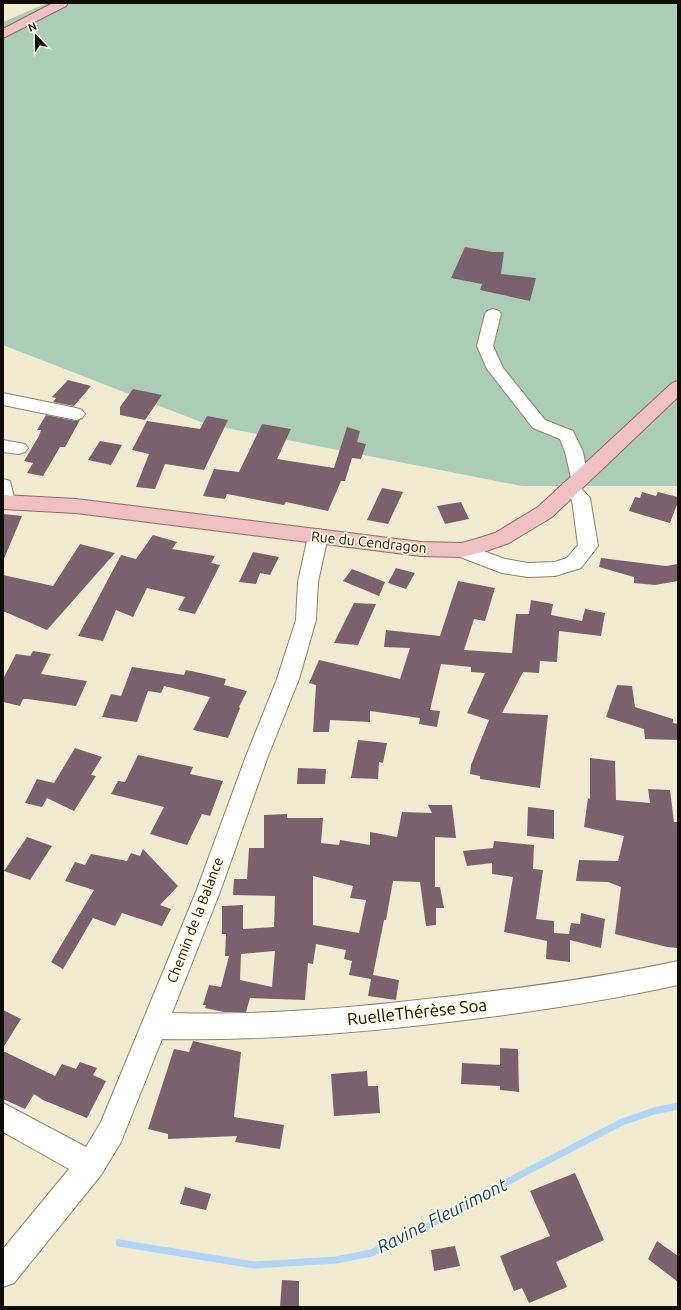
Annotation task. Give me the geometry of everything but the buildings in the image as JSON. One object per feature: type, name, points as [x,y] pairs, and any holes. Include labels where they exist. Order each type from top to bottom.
[{"type":"main road","points":[[3,28],[50,3]]},
{"type":"main road","points":[[3,34],[62,3]]},
{"type":"main road","name":"Rue du Cendragon","points":[[4,496],[421,549],[462,550],[502,538],[545,512],[678,387]]},
{"type":"street","points":[[462,550],[502,566],[528,570],[555,569],[574,563],[588,546],[581,498],[575,484],[574,452],[567,435],[540,424],[495,370],[485,346],[493,314]]},
{"type":"street","points":[[3,399],[76,414]]},
{"type":"street","name":"Chemin de la Balance","points":[[3,1272],[91,1165],[111,1132],[208,892],[257,756],[288,679],[306,620],[308,582],[318,536]]},
{"type":"street","name":"RuelleThérèse Soa","points":[[153,1026],[214,1028],[338,1021],[539,998],[628,984],[678,973]]},
{"type":"street","points":[[3,1117],[91,1165]]},
{"type":"green space","points":[[47,3],[678,3],[678,486],[522,486],[206,424],[3,345],[3,22]]},
{"type":"waterway","name":"Ravine Fleurimont","points":[[119,1243],[254,1265],[336,1260],[371,1253],[406,1238],[522,1174],[622,1122],[654,1111],[678,1106]]}]
